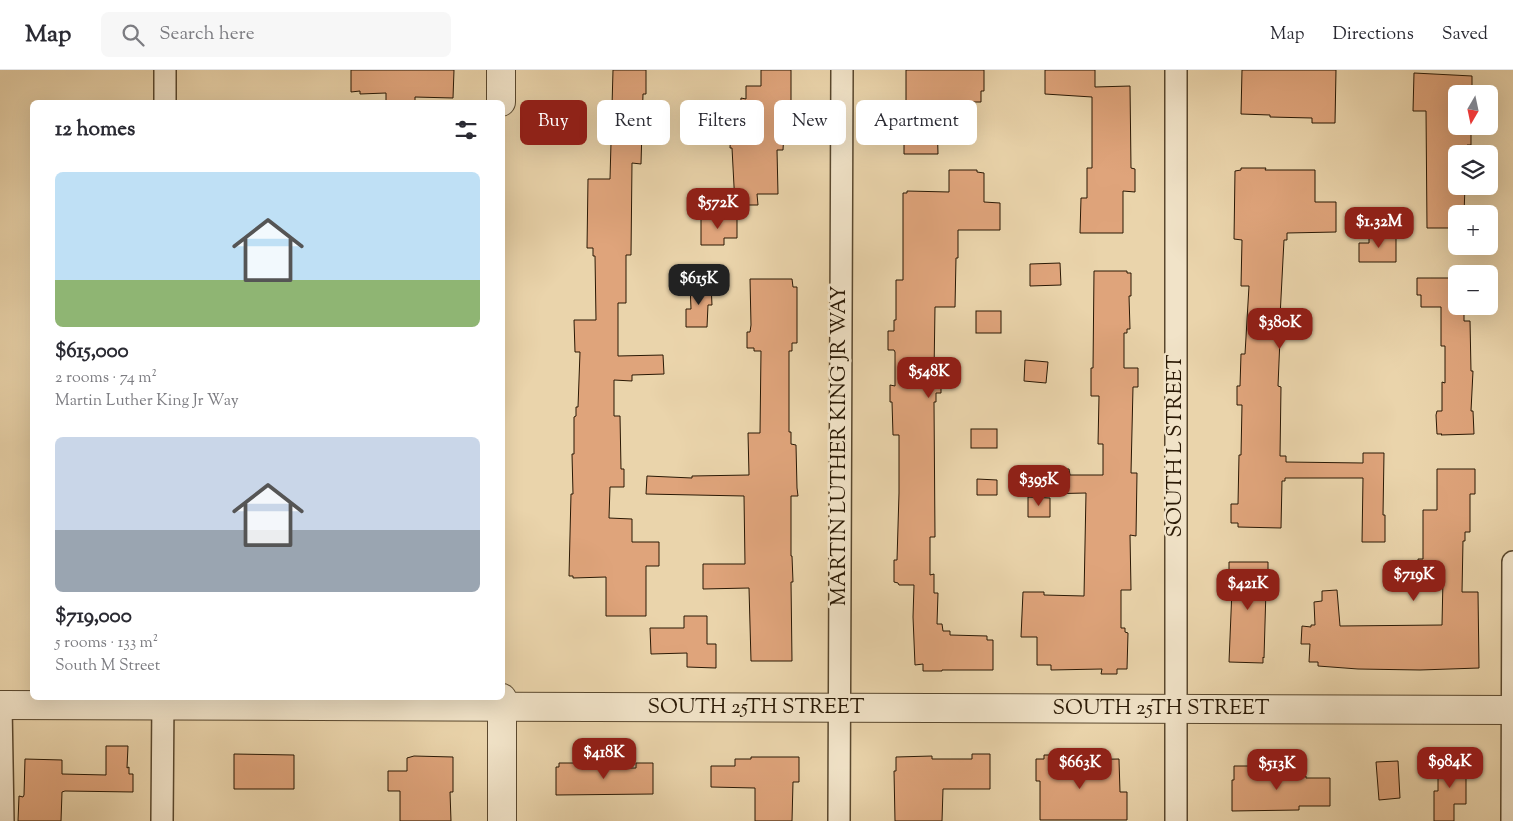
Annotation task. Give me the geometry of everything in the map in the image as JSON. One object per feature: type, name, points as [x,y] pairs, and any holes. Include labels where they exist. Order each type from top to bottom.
[{"type":"street","points":[[165,100],[166,70]]},
{"type":"street","points":[[501,70],[501,100]]},
{"type":"street","name":"MARTIN LUTHER KING JR WAY","points":[[838,821],[842,70]]},
{"type":"street","name":"SOUTH L STREET","points":[[1176,70],[1176,821]]},
{"type":"street","points":[[1512,821],[1513,562]]},
{"type":"street","points":[[162,821],[163,702]]},
{"type":"street","name":"SOUTH 25TH STREET","points":[[1,705],[163,702],[502,702],[839,708],[1513,710]]},
{"type":"street","points":[[502,702],[502,821]]},
{"type":"street","points":[[1,705],[2,821]]},
{"type":"building","points":[[351,70],[454,70],[453,98],[415,97],[415,100],[386,100],[386,93],[360,94],[360,91],[351,92]]},
{"type":"building","points":[[613,70],[646,70],[646,94],[643,94],[643,100],[612,100]]},
{"type":"building","points":[[761,70],[791,70],[791,100],[774,100],[774,145],[783,145],[783,150],[777,150],[778,194],[757,194],[758,205],[735,205],[732,148],[730,148],[730,145],[764,145],[764,100],[741,100],[741,98],[746,99],[746,86],[761,86]]},
{"type":"building","points":[[906,70],[984,70],[984,91],[981,91],[981,102],[977,102],[977,100],[906,100]]},
{"type":"building","points":[[1045,70],[1095,70],[1095,87],[1130,86],[1131,168],[1135,169],[1135,192],[1123,191],[1123,233],[1080,233],[1081,198],[1087,198],[1087,168],[1092,168],[1092,97],[1045,94]]},
{"type":"building","points":[[1242,70],[1336,70],[1335,123],[1312,123],[1312,118],[1241,114]]},
{"type":"building","points":[[1414,73],[1472,76],[1472,85],[1448,85],[1448,135],[1471,135],[1471,145],[1448,145],[1448,195],[1465,195],[1464,205],[1448,205],[1448,228],[1427,228],[1426,111],[1413,111]]},
{"type":"building","points":[[611,145],[642,145],[641,164],[632,163],[631,255],[626,255],[626,303],[618,303],[618,356],[663,355],[664,374],[632,375],[632,381],[614,380],[614,416],[620,416],[621,469],[624,469],[624,487],[610,487],[609,518],[632,519],[632,542],[659,542],[659,566],[646,566],[646,616],[606,616],[606,577],[573,578],[573,576],[569,576],[571,494],[573,494],[572,454],[574,454],[574,417],[576,416],[576,407],[578,407],[580,352],[575,352],[574,320],[596,320],[595,256],[593,256],[593,248],[587,248],[588,179],[610,179]]},
{"type":"building","points":[[904,145],[938,145],[938,154],[904,154]]},
{"type":"building","points":[[1241,168],[1315,170],[1315,202],[1336,202],[1336,232],[1287,233],[1287,240],[1284,240],[1280,317],[1285,317],[1284,338],[1280,338],[1278,386],[1281,387],[1280,456],[1286,456],[1286,462],[1363,463],[1363,453],[1384,453],[1383,515],[1385,515],[1385,542],[1362,542],[1363,478],[1285,478],[1285,481],[1282,481],[1281,528],[1238,527],[1238,523],[1231,523],[1231,504],[1238,504],[1242,405],[1237,405],[1237,386],[1240,386],[1241,354],[1245,354],[1249,286],[1241,286],[1242,240],[1234,239],[1235,171],[1241,170]]},
{"type":"building","points":[[949,170],[977,170],[977,172],[984,173],[984,202],[1000,203],[1000,230],[958,230],[955,307],[935,307],[934,373],[941,374],[941,393],[936,393],[936,402],[934,402],[935,537],[930,537],[930,575],[934,574],[934,593],[938,593],[937,624],[942,624],[943,631],[950,631],[950,635],[987,636],[987,640],[993,640],[993,670],[923,671],[923,664],[915,665],[914,585],[899,585],[894,582],[894,560],[897,560],[899,435],[893,435],[890,385],[895,386],[895,352],[894,350],[888,350],[888,331],[894,331],[894,320],[896,320],[896,280],[903,280],[903,193],[907,193],[907,191],[949,192]]},
{"type":"building","points":[[701,218],[737,218],[737,238],[724,238],[724,245],[701,245]]},
{"type":"building","points":[[1369,235],[1396,235],[1396,262],[1359,262],[1359,243],[1369,243]]},
{"type":"building","points":[[1060,263],[1061,285],[1030,286],[1030,264]]},
{"type":"building","points":[[1094,271],[1127,271],[1127,273],[1131,273],[1131,296],[1129,296],[1130,329],[1127,329],[1127,333],[1124,333],[1124,368],[1138,368],[1138,387],[1133,387],[1131,473],[1137,473],[1136,536],[1130,535],[1131,590],[1121,590],[1121,628],[1125,628],[1125,632],[1128,633],[1127,669],[1117,669],[1117,674],[1101,674],[1102,669],[1051,670],[1051,665],[1037,665],[1037,637],[1021,637],[1023,592],[1044,592],[1044,595],[1084,596],[1086,493],[1039,494],[1038,474],[1044,474],[1044,469],[1069,469],[1070,475],[1103,475],[1103,444],[1098,444],[1099,396],[1091,396]]},
{"type":"building","points":[[1417,278],[1448,278],[1448,315],[1464,315],[1464,321],[1470,321],[1471,371],[1473,371],[1471,411],[1473,411],[1474,434],[1437,434],[1436,415],[1437,411],[1442,411],[1442,382],[1445,383],[1445,346],[1441,346],[1441,307],[1421,307],[1421,295],[1417,295]]},
{"type":"building","points":[[750,279],[792,279],[793,287],[797,287],[797,343],[792,343],[792,351],[789,351],[789,432],[791,432],[791,444],[796,445],[798,496],[791,496],[792,661],[751,661],[749,588],[703,589],[703,564],[745,564],[744,496],[646,494],[647,476],[692,478],[692,476],[749,475],[748,433],[760,433],[761,351],[747,348],[747,332],[750,332],[751,325]]},
{"type":"building","points":[[690,284],[711,284],[712,305],[708,305],[707,327],[686,327],[686,309],[691,309]]},
{"type":"building","points":[[976,311],[1001,311],[1001,333],[976,333]]},
{"type":"building","points":[[1025,360],[1048,362],[1046,383],[1024,381]]},
{"type":"building","points":[[971,429],[997,429],[997,448],[971,448]]},
{"type":"building","points":[[1437,469],[1475,469],[1475,494],[1470,494],[1470,532],[1465,532],[1465,541],[1463,541],[1462,592],[1478,592],[1479,668],[1420,670],[1358,669],[1318,666],[1318,662],[1309,662],[1310,644],[1301,644],[1302,626],[1311,627],[1311,625],[1315,625],[1314,602],[1322,601],[1322,591],[1337,590],[1340,626],[1442,625],[1443,578],[1418,577],[1418,559],[1423,559],[1423,510],[1437,510]]},
{"type":"building","points":[[977,479],[997,480],[997,495],[977,495]]},
{"type":"building","points":[[1028,497],[1050,498],[1050,517],[1028,517]]},
{"type":"building","points":[[1229,562],[1268,562],[1263,663],[1229,662],[1232,589],[1229,589]]},
{"type":"building","points":[[684,616],[707,616],[707,644],[716,644],[716,668],[687,667],[687,653],[651,654],[650,628],[684,628]]},
{"type":"building","points":[[106,746],[128,746],[127,768],[129,767],[129,774],[133,774],[133,792],[65,791],[62,792],[61,821],[18,821],[19,796],[23,797],[24,795],[25,759],[62,760],[62,774],[106,775]]},
{"type":"building","points":[[234,754],[294,755],[294,789],[234,789]]},
{"type":"building","points":[[972,754],[990,754],[990,789],[943,789],[942,821],[895,821],[894,771],[896,771],[896,757],[932,756],[932,759],[972,759]]},
{"type":"building","points":[[1044,755],[1061,755],[1061,760],[1119,759],[1120,792],[1127,792],[1127,820],[1040,820],[1040,781],[1036,781],[1036,759],[1044,759]]},
{"type":"building","points":[[414,756],[453,757],[453,792],[450,792],[451,821],[400,821],[400,791],[388,791],[388,771],[407,771],[407,758]]},
{"type":"building","points":[[751,757],[799,757],[799,782],[793,782],[792,821],[755,821],[755,788],[711,787],[711,766],[735,766],[735,759],[751,759]]},
{"type":"building","points":[[1398,761],[1400,798],[1379,800],[1376,762]]},
{"type":"building","points":[[1438,761],[1466,761],[1466,804],[1454,804],[1454,821],[1434,821],[1434,791],[1438,791]]},
{"type":"building","points":[[559,763],[582,763],[582,766],[593,766],[593,768],[636,768],[636,763],[653,763],[653,794],[556,795],[556,767],[559,767]]},
{"type":"building","points":[[1234,766],[1259,766],[1259,776],[1330,778],[1330,806],[1299,806],[1299,810],[1232,811]]}]
